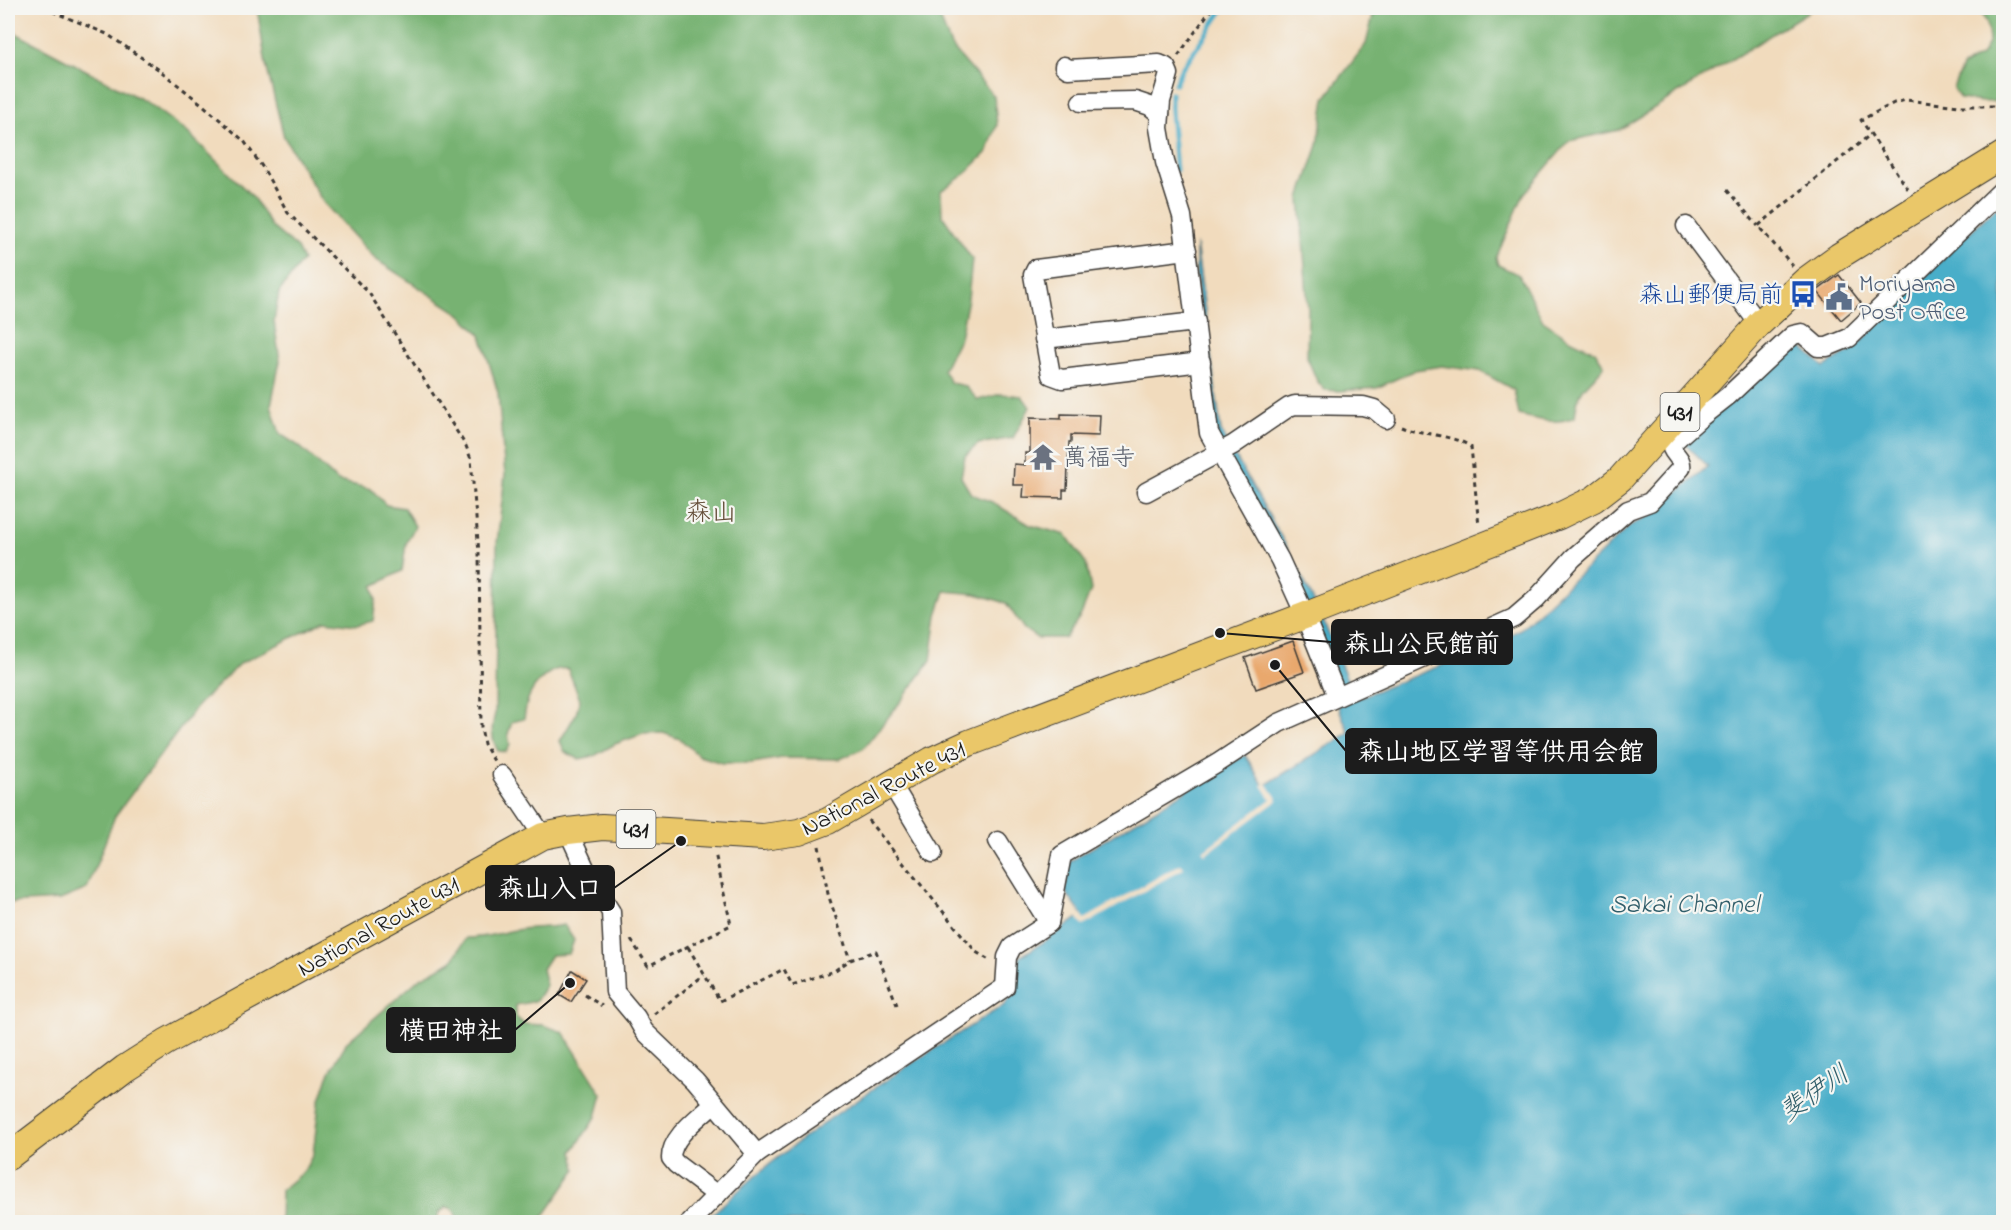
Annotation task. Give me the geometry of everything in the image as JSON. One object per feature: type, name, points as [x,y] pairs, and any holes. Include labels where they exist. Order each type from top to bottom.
[{"type":"highway","name":"431","points":[[1311,614],[1594,500],[1693,412],[1759,324],[1806,280],[1919,205],[2004,154]]},
{"type":"highway","name":"National Route 431","points":[[8,1157],[125,1068],[166,1042],[555,833],[602,827],[763,837],[783,836],[815,827],[932,760],[969,743],[1311,614]]},
{"type":"street","points":[[1064,66],[1068,69],[1159,64],[1166,67],[1169,74],[1159,128],[1165,162],[1182,216],[1209,433],[1225,449],[1280,560],[1311,614],[1344,693]]},
{"type":"street","points":[[1081,102],[1144,103],[1160,114]]},
{"type":"street","points":[[690,1222],[757,1154],[1005,987],[1007,957],[1012,947],[1049,923],[1062,855],[1218,763],[1279,723],[1514,618],[1574,558],[1628,510],[1650,502],[1681,468],[1680,459],[1671,444],[1693,412],[1728,396],[1792,335],[1802,333],[1818,347],[1827,347],[1849,339],[2004,188]]},
{"type":"street","points":[[1686,226],[1759,324]]},
{"type":"street","points":[[1187,250],[1036,269],[1033,275],[1051,375],[1062,379],[1201,362]]},
{"type":"street","points":[[1044,339],[1196,322]]},
{"type":"street","points":[[1146,492],[1225,449],[1295,405],[1363,406],[1374,409],[1386,419]]},
{"type":"street","points":[[502,775],[555,833],[611,912],[615,992],[644,1031],[694,1080],[757,1154]]},
{"type":"street","points":[[891,783],[933,853]]},
{"type":"street","points":[[998,841],[1049,923]]},
{"type":"street","points":[[714,1103],[677,1141],[670,1158],[717,1195]]},
{"type":"path","points":[[44,8],[107,34],[167,76],[244,141],[263,168],[288,213],[369,293],[466,446],[471,459],[479,554],[481,727],[484,744],[502,775]]},
{"type":"path","points":[[1169,74],[1182,47],[1212,8]]},
{"type":"path","points":[[1919,205],[1861,120],[1906,99],[1960,106],[2004,106]]},
{"type":"path","points":[[1758,226],[1871,134]]},
{"type":"path","points":[[1727,190],[1806,280]]},
{"type":"path","points":[[1386,419],[1412,430],[1457,440],[1471,447],[1481,547]]},
{"type":"path","points":[[856,805],[976,952],[1006,971]]},
{"type":"path","points":[[815,827],[828,894],[850,960]]},
{"type":"path","points":[[630,939],[648,966],[731,925],[710,834]]},
{"type":"path","points":[[688,947],[720,1001],[784,969],[792,985],[834,971],[850,960],[876,951],[897,1005]]},
{"type":"path","points":[[640,1024],[705,975]]},
{"type":"green space","points":[[257,8],[936,8],[951,46],[994,96],[997,125],[987,152],[964,175],[941,191],[942,215],[972,259],[968,299],[960,337],[943,370],[951,383],[965,386],[978,400],[1001,394],[1022,396],[1030,407],[1013,438],[978,444],[965,456],[961,477],[971,494],[992,502],[1030,525],[1066,535],[1086,563],[1091,590],[1081,615],[1065,638],[1037,638],[1024,629],[1006,603],[976,594],[945,591],[937,615],[931,660],[863,749],[840,759],[782,758],[752,763],[722,763],[699,756],[680,739],[663,733],[643,734],[615,744],[594,756],[579,759],[565,752],[560,741],[576,714],[580,700],[568,669],[549,673],[534,687],[528,699],[524,719],[512,722],[508,734],[510,745],[506,752],[498,751],[492,728],[495,714],[497,543],[505,475],[498,393],[481,335],[460,314],[375,259],[323,202],[284,137],[266,65]]},
{"type":"green space","points":[[1375,8],[1814,8],[1619,130],[1569,141],[1524,194],[1496,258],[1498,265],[1519,275],[1543,321],[1570,339],[1595,351],[1604,365],[1582,391],[1577,402],[1575,417],[1554,421],[1519,415],[1514,390],[1480,371],[1442,366],[1415,370],[1377,388],[1339,391],[1325,390],[1317,381],[1307,357],[1308,309],[1300,198],[1318,145],[1325,98],[1366,44]]},
{"type":"green space","points":[[1976,8],[2003,8],[2003,101],[1983,102],[1960,99],[1953,88],[1962,67],[1981,56],[1989,41],[1987,22]]},
{"type":"green space","points":[[8,29],[146,102],[187,132],[253,197],[272,227],[297,248],[303,260],[279,292],[274,321],[280,361],[271,405],[280,434],[299,446],[338,481],[371,489],[386,505],[404,508],[415,526],[406,544],[402,571],[373,586],[376,600],[373,621],[357,625],[325,621],[239,664],[197,706],[115,816],[87,889],[60,900],[8,903]]},
{"type":"green space","points":[[564,925],[574,940],[569,954],[551,955],[542,969],[546,985],[536,1001],[516,1005],[516,1017],[524,1024],[543,1025],[563,1032],[602,1094],[596,1117],[573,1151],[576,1170],[543,1217],[544,1222],[459,1222],[454,1211],[446,1207],[438,1214],[437,1222],[280,1222],[281,1190],[304,1171],[313,1154],[319,1104],[328,1076],[346,1043],[419,979],[452,961],[466,938]]},
{"type":"water","name":"Sakai Channel","points":[[2003,201],[2003,1222],[704,1222],[738,1191],[810,1133],[886,1080],[1004,1005],[1017,989],[1018,963],[1021,956],[1050,938],[1048,935],[1051,933],[1054,935],[1082,915],[1065,891],[1070,861],[1245,755],[1264,786],[1349,733],[1338,706],[1347,702],[1215,435],[1196,274],[1196,243],[1221,431],[1292,556],[1323,620],[1355,699],[1491,646],[1522,628],[1631,525],[1652,514],[1708,466],[1683,442],[1799,344],[1824,367],[1853,350],[1960,241]]},
{"type":"pier","points":[[1266,782],[1278,800],[1205,854],[1203,851],[1271,799],[1262,785]]},
{"type":"pier","points":[[1181,864],[1184,868],[1083,926],[1076,915],[1078,909],[1085,919]]},
{"type":"building","points":[[1839,275],[1861,303],[1841,320],[1817,291]]},
{"type":"building","name":"萬福寺","points":[[1061,414],[1100,415],[1099,436],[1071,435],[1067,490],[1063,490],[1063,498],[1023,497],[1024,485],[1013,485],[1014,464],[1025,465],[1025,453],[1030,453],[1030,418],[1061,419]]},
{"type":"building","points":[[1293,641],[1304,672],[1256,689],[1245,658]]},
{"type":"building","points":[[572,970],[586,979],[571,1002],[559,995]]},
{"type":"waterway","points":[[1175,84],[1181,70],[1224,8]]},
{"type":"waterway","points":[[1171,93],[1176,170]]},
{"type":"place","name":"森山郵便局前","points":[[1803,294]]},
{"type":"place","name":"Moriyama Post Office","points":[[1839,297]]},
{"type":"place","name":"萬福寺","points":[[1043,457]]},
{"type":"place","name":"森山公民館前","points":[[1220,633]]},
{"type":"place","name":"森山地区学習等供用会館","points":[[1275,665]]},
{"type":"place","name":"森山入口","points":[[681,841]]},
{"type":"place","name":"横田神社","points":[[570,983]]},
{"type":"district","name":"森山","points":[[711,511]]},
{"type":"water label","name":"斐伊川","points":[[1814,1092]]}]
